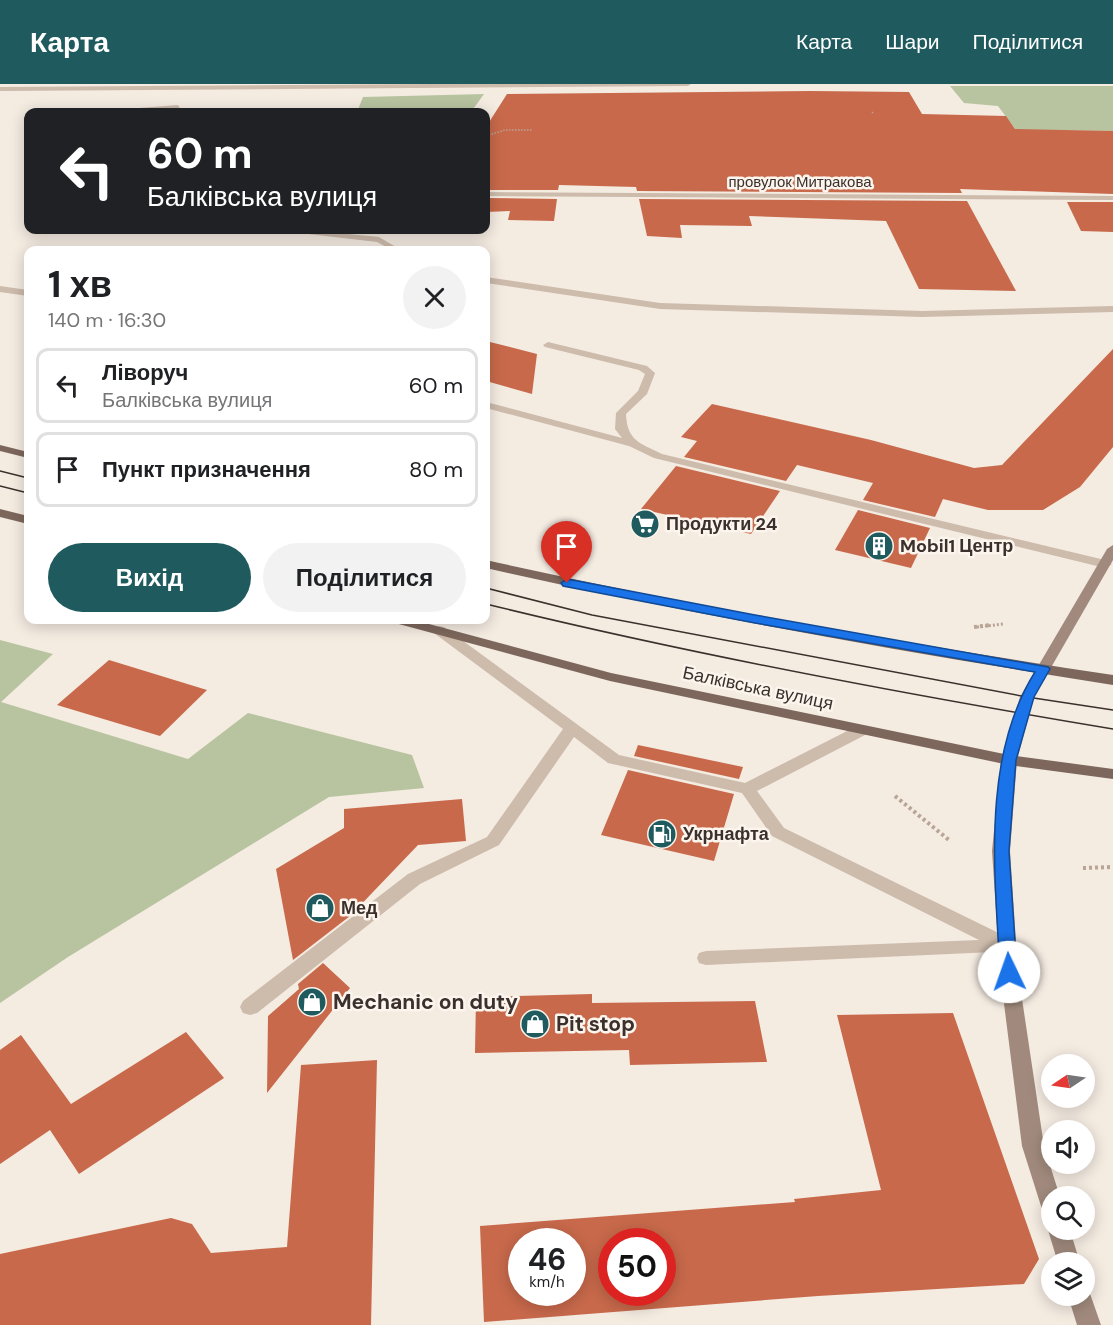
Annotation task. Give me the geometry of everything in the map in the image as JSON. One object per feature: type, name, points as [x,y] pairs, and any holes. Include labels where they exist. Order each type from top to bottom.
[{"type":"main road","points":[[0,448],[24,454]]},
{"type":"main road","points":[[0,513],[24,519]]},
{"type":"main road","points":[[1046,1186],[1033,1146],[1009,972],[1001,851],[1009,760],[1027,697],[1113,549]]},
{"type":"main road","points":[[490,565],[608,592],[1113,680]]},
{"type":"main road","name":"Балківська вулиця","points":[[416,624],[610,677],[1009,760],[1113,774]]},
{"type":"main road","points":[[1083,1306],[1089,1325]]},
{"type":"street","points":[[0,89],[688,84]]},
{"type":"street","points":[[142,108],[178,107]]},
{"type":"street","name":"провулок Митракова","points":[[490,194],[1113,198]]},
{"type":"street","points":[[326,234],[379,240],[390,246]]},
{"type":"street","points":[[490,281],[660,306],[922,314],[1113,309]]},
{"type":"street","points":[[0,289],[24,292]]},
{"type":"street","points":[[548,345],[643,368],[650,373],[643,392],[621,413],[621,429],[633,444]]},
{"type":"street","points":[[490,406],[633,444],[658,456],[1105,564]]},
{"type":"street","points":[[439,630],[614,759],[747,789],[862,730]]},
{"type":"street","points":[[250,1007],[414,879],[494,841],[572,728]]},
{"type":"street","points":[[747,789],[778,832],[1008,946]]},
{"type":"street","points":[[706,958],[1008,946]]},
{"type":"path","points":[[491,135],[505,130],[531,130],[531,132]]},
{"type":"path","points":[[895,796],[949,840]]},
{"type":"path","points":[[1083,868],[1113,867]]},
{"type":"green space","points":[[950,86],[1113,86],[1113,131],[1016,130],[998,106],[964,103]]},
{"type":"green space","points":[[484,94],[474,108],[359,108],[363,97]]},
{"type":"green space","points":[[0,640],[53,654],[1,702],[188,759],[248,713],[412,755],[424,788],[329,797],[68,957],[0,1003]]},
{"type":"building","points":[[909,92],[922,114],[1006,116],[1015,129],[1113,131],[1113,194],[960,189],[962,193],[637,191],[636,187],[559,185],[558,190],[490,190],[490,121],[507,94]]},
{"type":"building","points":[[490,198],[557,199],[554,221],[508,220],[510,211],[490,212]]},
{"type":"building","points":[[639,199],[967,201],[1016,291],[919,289],[886,221],[749,216],[752,226],[680,225],[682,238],[647,236]]},
{"type":"building","points":[[1067,202],[1113,202],[1113,232],[1081,231]]},
{"type":"building","points":[[490,342],[537,354],[532,394],[490,382]]},
{"type":"building","points":[[1113,349],[1113,447],[1080,487],[1043,510],[988,510],[943,499],[935,517],[863,500],[873,483],[797,465],[786,481],[684,457],[697,441],[681,437],[712,404],[871,440],[974,468],[1002,465]]},
{"type":"building","points":[[676,466],[780,491],[751,534],[641,509]]},
{"type":"building","name":"Mobil1 Центр","points":[[858,510],[930,528],[911,568],[835,550]]},
{"type":"building","points":[[109,660],[207,690],[160,736],[57,705]]},
{"type":"building","points":[[638,745],[743,767],[739,779],[634,756]]},
{"type":"building","points":[[628,770],[734,794],[714,861],[601,835]]},
{"type":"building","points":[[462,799],[466,841],[418,845],[350,916],[293,960],[276,869],[344,828],[344,809]]},
{"type":"building","name":"Mechanic on duty","points":[[323,963],[350,988],[267,1093],[268,1016],[299,989],[298,984]]},
{"type":"building","points":[[592,994],[592,1003],[755,1001],[767,1062],[630,1065],[629,1050],[475,1053],[476,997]]},
{"type":"building","points":[[953,1013],[1039,1259],[1024,1284],[818,1296],[484,1322],[480,1226],[795,1202],[794,1199],[881,1190],[837,1015]]},
{"type":"building","points":[[186,1032],[224,1078],[79,1174],[50,1130],[0,1164],[0,1050],[21,1035],[71,1104]]},
{"type":"building","points":[[377,1060],[371,1325],[0,1325],[0,1254],[171,1218],[192,1224],[211,1253],[287,1247],[301,1065]]},
{"type":"tram line","points":[[0,471],[24,477]]},
{"type":"tram line","points":[[0,486],[24,492]]},
{"type":"tram line","points":[[490,589],[592,615],[1027,697],[1113,710]]},
{"type":"tram line","points":[[490,605],[642,640],[798,672],[1113,729]]},
{"type":"place","name":"Продукти 24","points":[[645,524]]},
{"type":"place","name":"Mobil1 Центр","points":[[879,546]]},
{"type":"place","name":"Укрнафта","points":[[662,834]]},
{"type":"place","name":"Мед","points":[[320,908]]},
{"type":"place","name":"Mechanic on duty","points":[[312,1002]]},
{"type":"place","name":"Pit stop","points":[[535,1024]]},
{"type":"route","points":[[567,583],[926,650],[1044,669],[1027,697],[1009,760],[1001,851],[1009,972]]}]
